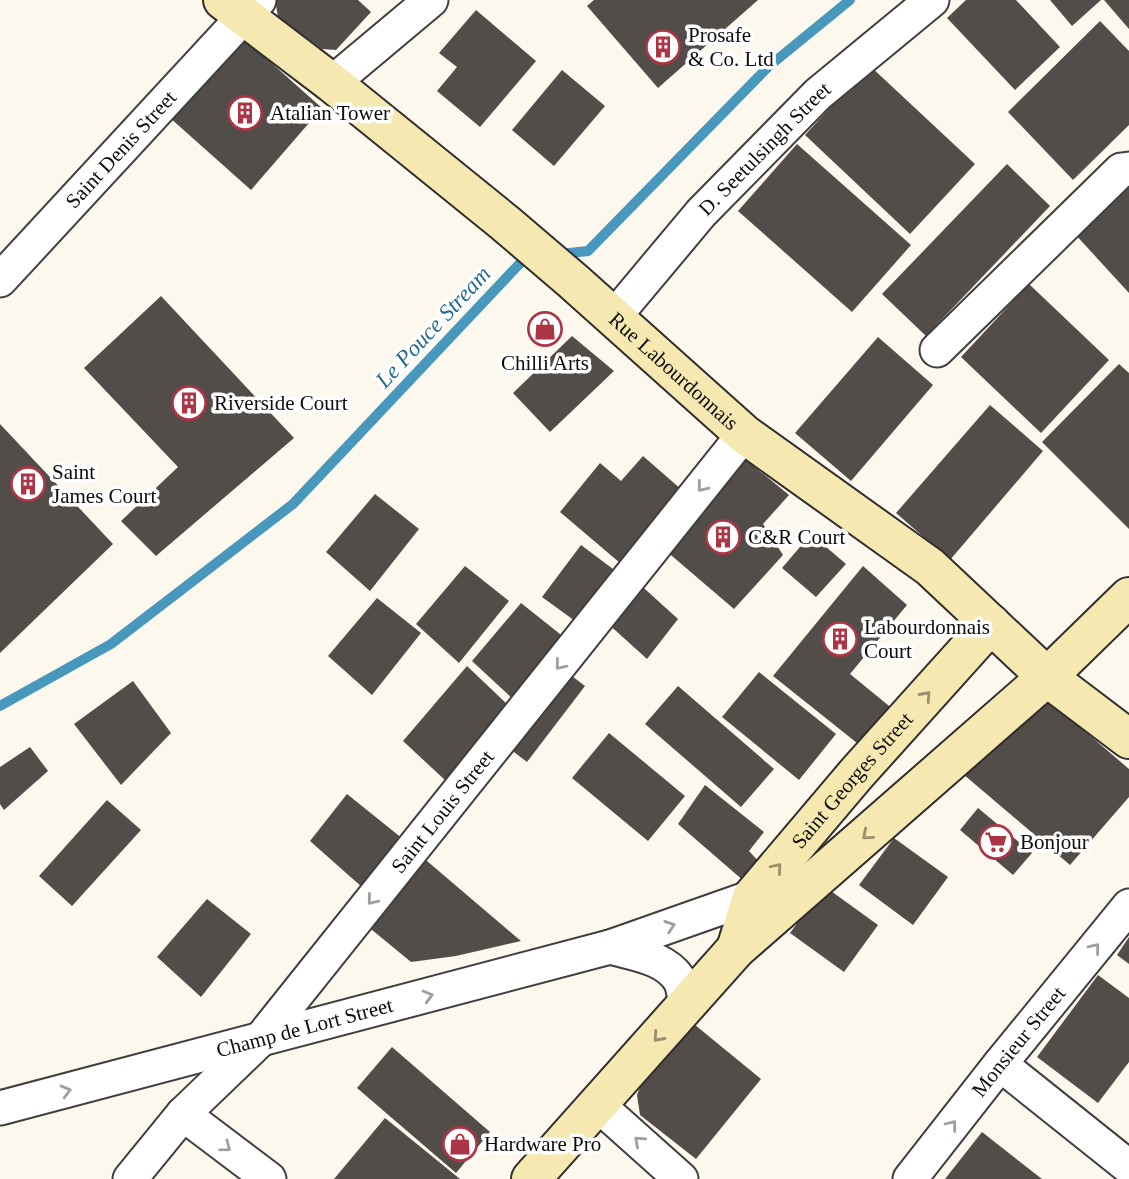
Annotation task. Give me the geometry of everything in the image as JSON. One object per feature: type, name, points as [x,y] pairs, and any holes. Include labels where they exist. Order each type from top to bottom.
[{"type":"main road","name":"Rue Labourdonnais","points":[[246,4],[332,83],[573,281],[744,434],[930,567],[1047,677],[1129,738]]},
{"type":"main road","name":"Saint Georges Street","points":[[531,1179],[736,949],[1047,677],[1129,597]]},
{"type":"main road","name":"Saint Georges Street","points":[[736,949],[752,897],[857,773],[991,624]]},
{"type":"main road","points":[[857,773],[895,811]]},
{"type":"street","points":[[332,83],[431,0]]},
{"type":"street","name":"D. Seetulsingh Street","points":[[614,317],[701,214],[818,93],[932,0]]},
{"type":"street","name":"Saint Denis Street","points":[[0,280],[246,4]]},
{"type":"street","points":[[937,350],[1121,170],[1129,169]]},
{"type":"street","name":"Saint Louis Street","points":[[130,1179],[183,1114],[260,1040],[744,434]]},
{"type":"street","name":"Champ de Lort Street","points":[[0,1108],[610,947],[752,897]]},
{"type":"street","name":"Monsieur Street","points":[[910,1179],[1129,906]]},
{"type":"street","points":[[610,947],[664,964],[681,981],[686,1006]]},
{"type":"street","points":[[1000,1064],[1129,1167]]},
{"type":"street","points":[[597,1104],[681,1179]]},
{"type":"street","points":[[183,1114],[269,1179]]},
{"type":"building","points":[[275,0],[358,0],[371,12],[336,50],[322,49],[278,17]]},
{"type":"building","name":"Prosafe & Co. Ltd","points":[[594,0],[758,0],[658,88],[587,6]]},
{"type":"building","points":[[966,0],[1016,0],[1060,47],[1015,90],[947,18]]},
{"type":"building","points":[[1050,0],[1101,0],[1072,26]]},
{"type":"building","points":[[1104,0],[1129,0],[1129,29]]},
{"type":"building","points":[[476,10],[536,61],[480,127],[437,91],[457,67],[439,53]]},
{"type":"building","points":[[1100,21],[1129,51],[1129,125],[1073,180],[1008,112]]},
{"type":"building","name":"Atalian Tower","points":[[240,35],[322,108],[251,190],[169,117]]},
{"type":"building","points":[[869,65],[975,164],[910,234],[805,135]]},
{"type":"building","points":[[562,70],[605,106],[554,166],[512,130]]},
{"type":"building","points":[[797,144],[911,245],[852,312],[738,211]]},
{"type":"building","points":[[1007,164],[1050,206],[926,336],[882,294]]},
{"type":"building","points":[[1129,181],[1129,293],[1074,233]]},
{"type":"building","points":[[1029,284],[1109,360],[1041,433],[961,357]]},
{"type":"building","name":"Riverside Court","points":[[161,296],[294,438],[156,556],[121,521],[178,467],[84,368]]},
{"type":"building","points":[[572,336],[614,371],[550,432],[513,393]]},
{"type":"building","points":[[878,337],[933,385],[851,481],[795,433]]},
{"type":"building","points":[[1119,364],[1129,373],[1129,529],[1042,442]]},
{"type":"building","points":[[990,405],[1043,451],[950,560],[896,513]]},
{"type":"building","name":"Saint James Court","points":[[0,424],[113,544],[0,653]]},
{"type":"building","name":"C&R Court","points":[[739,454],[789,495],[763,524],[783,555],[734,609],[665,550]]},
{"type":"building","points":[[643,456],[682,490],[620,563],[560,512],[600,463],[621,481]]},
{"type":"building","points":[[375,494],[419,529],[370,591],[326,552]]},
{"type":"building","points":[[811,534],[846,564],[816,597],[782,568]]},
{"type":"building","points":[[581,545],[613,569],[575,621],[542,597]]},
{"type":"building","points":[[465,566],[509,601],[459,663],[416,624]]},
{"type":"building","name":"Labourdonnais Court","points":[[863,566],[907,605],[850,674],[894,710],[862,747],[773,676]]},
{"type":"building","points":[[635,580],[678,619],[647,659],[605,621]]},
{"type":"building","points":[[377,598],[421,633],[372,695],[328,656]]},
{"type":"building","points":[[521,603],[565,638],[515,701],[472,661]]},
{"type":"building","points":[[467,666],[508,705],[446,781],[403,741]]},
{"type":"building","points":[[564,670],[585,686],[527,762],[506,746]]},
{"type":"building","points":[[759,672],[836,734],[799,780],[722,717]]},
{"type":"building","points":[[133,681],[171,733],[121,785],[74,724]]},
{"type":"building","points":[[678,686],[774,769],[741,807],[645,724]]},
{"type":"building","points":[[1045,697],[1129,769],[1129,797],[1070,865],[963,774]]},
{"type":"building","points":[[609,733],[685,796],[648,841],[572,778]]},
{"type":"building","points":[[30,747],[48,771],[4,810],[0,804],[0,767]]},
{"type":"building","points":[[705,785],[764,832],[749,851],[761,864],[745,882],[678,824]]},
{"type":"building","points":[[347,794],[403,839],[363,888],[310,841]]},
{"type":"building","points":[[107,800],[141,830],[72,906],[39,876]]},
{"type":"building","name":"Bonjour","points":[[978,808],[1032,853],[1013,875],[960,830]]},
{"type":"building","points":[[894,838],[948,877],[913,925],[859,885]]},
{"type":"building","points":[[420,855],[521,941],[456,956],[411,962],[360,920]]},
{"type":"building","points":[[824,886],[878,925],[844,972],[790,933]]},
{"type":"building","points":[[207,899],[251,934],[201,997],[157,957]]},
{"type":"building","points":[[1129,937],[1129,964],[1117,955]]},
{"type":"building","points":[[1098,975],[1129,998],[1129,1062],[1098,1103],[1037,1057]]},
{"type":"building","points":[[689,1020],[761,1079],[696,1159],[640,1115],[637,1095],[645,1074]]},
{"type":"building","points":[[392,1047],[490,1132],[456,1173],[357,1088]]},
{"type":"building","points":[[385,1118],[460,1179],[334,1179]]},
{"type":"building","points":[[982,1132],[1042,1179],[945,1179]]},
{"type":"waterway","name":"Le Pouce Stream","points":[[560,254],[588,251],[768,67],[850,0]]},
{"type":"waterway","name":"Le Pouce Stream","points":[[0,706],[111,644],[293,504],[524,259],[531,258]]},
{"type":"place","name":"Prosafe & Co. Ltd","points":[[663,47]]},
{"type":"place","name":"Atalian Tower","points":[[245,113]]},
{"type":"place","name":"Chilli Arts","points":[[545,329]]},
{"type":"place","name":"Riverside Court","points":[[189,403]]},
{"type":"place","name":"Saint James Court","points":[[28,484]]},
{"type":"place","name":"C&R Court","points":[[723,537]]},
{"type":"place","name":"Labourdonnais Court","points":[[840,639]]},
{"type":"place","name":"Bonjour","points":[[996,842]]},
{"type":"place","name":"Hardware Pro","points":[[460,1144]]}]
